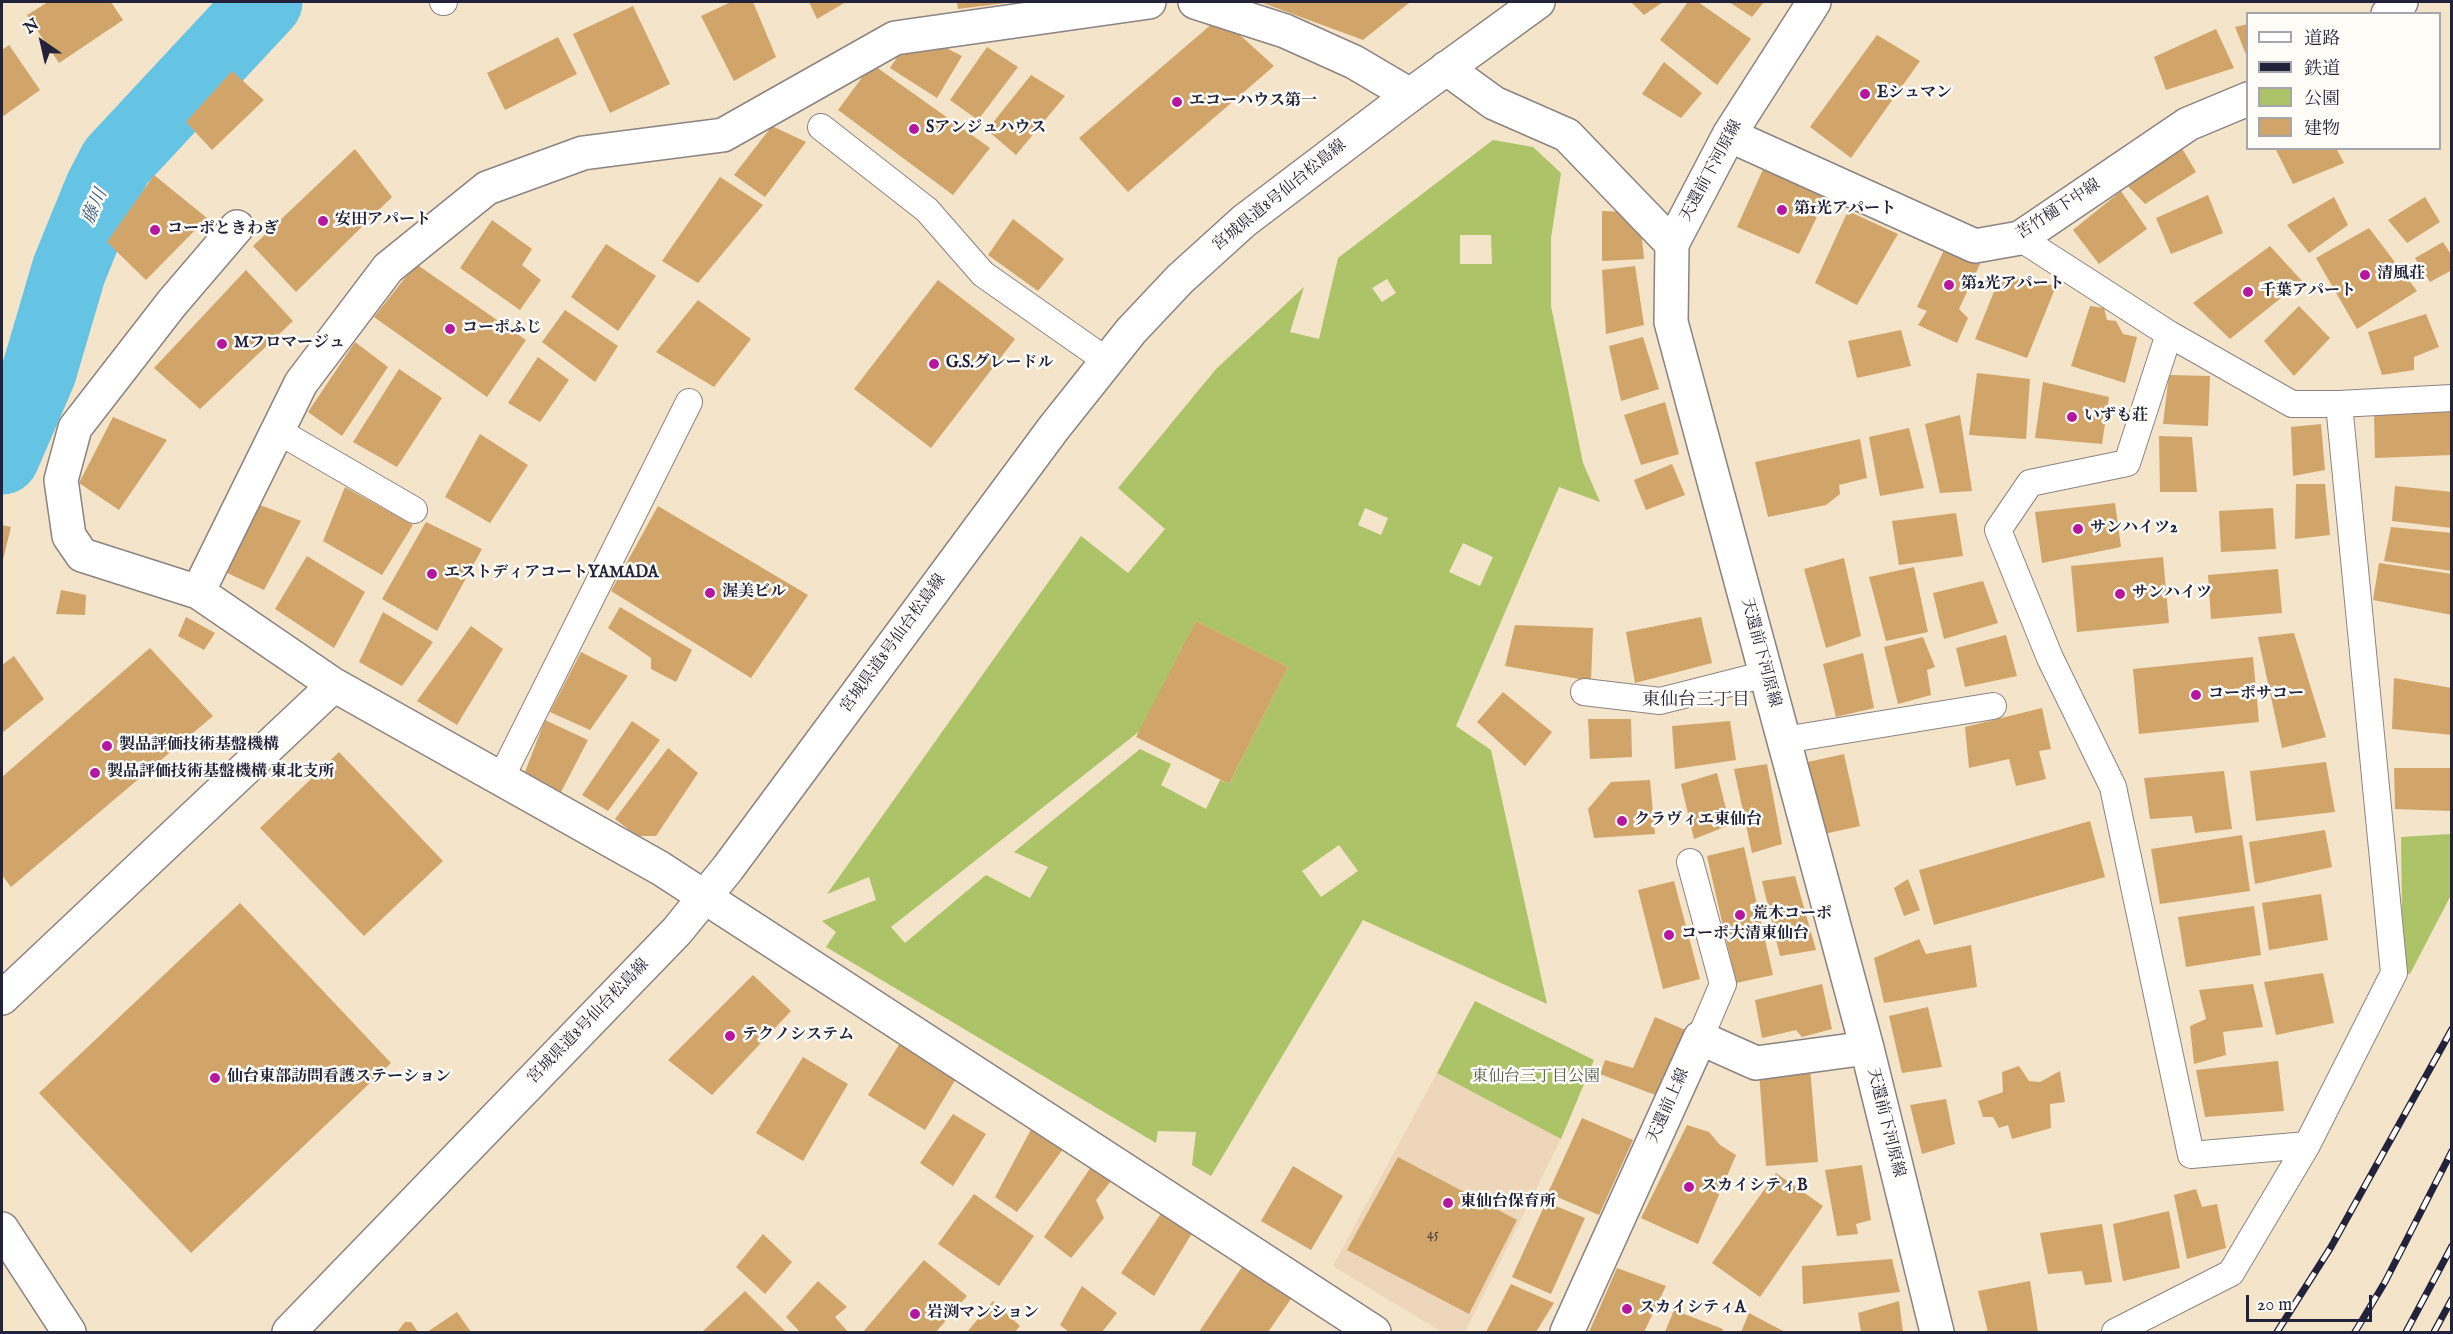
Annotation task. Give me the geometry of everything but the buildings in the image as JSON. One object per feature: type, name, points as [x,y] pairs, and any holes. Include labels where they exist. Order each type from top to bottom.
[{"type":"street","points":[[198,592],[301,383],[388,268],[487,188],[583,153],[723,135],[895,38],[1149,2]]},
{"type":"street","points":[[1195,2],[1285,31],[1354,62],[1410,95]]},
{"type":"street","name":"宮城県道8号仙台松島線","points":[[289,1332],[677,931],[704,898],[1053,429],[1107,361],[1180,279],[1244,221],[1446,68],[1538,2]]},
{"type":"street","name":"天還前下河原線","points":[[1814,2],[1730,135],[1672,244],[1671,322],[1867,1048],[1937,1332]]},
{"type":"street","points":[[1446,68],[1494,103],[1567,135],[1672,244]]},
{"type":"street","name":"苦竹樋下中線","points":[[1730,135],[1975,246],[2020,238],[2188,124],[2246,99]]},
{"type":"street","points":[[237,227],[172,303],[75,428],[61,480],[69,536],[82,555],[198,592],[334,685],[660,868],[1374,1332]]},
{"type":"street","points":[[2,998],[334,685]]},
{"type":"street","points":[[1700,1038],[1756,1063],[1867,1048]]},
{"type":"street","name":"天還前上線","points":[[1567,1332],[1700,1038]]},
{"type":"street","points":[[2,1229],[69,1332]]},
{"type":"lane","points":[[821,127],[927,210],[983,274],[1107,361]]},
{"type":"lane","points":[[2020,238],[2169,334],[2292,404],[2451,398]]},
{"type":"lane","points":[[2169,334],[2127,463],[2030,483],[1998,530],[2050,658],[2113,787],[2191,1155],[2307,1145]]},
{"type":"lane","points":[[500,780],[689,402]]},
{"type":"lane","points":[[2115,1332],[2232,1273],[2307,1145],[2394,973],[2339,404]]},
{"type":"lane","points":[[278,431],[414,510]]},
{"type":"lane","points":[[1584,692],[1660,701],[1766,674]]},
{"type":"lane","points":[[1784,740],[1993,706]]},
{"type":"lane","points":[[1690,862],[1723,984],[1700,1038]]},
{"type":"shaded area","name":"東仙台保育所","points":[[1437,1073],[1561,1139],[1465,1332],[1442,1332],[1333,1266]]},
{"type":"green space","points":[[1493,140],[1533,147],[1561,173],[1551,238],[1551,306],[1583,463],[1600,502],[1559,487],[1456,726],[1491,750],[1547,1004],[1363,920],[1211,1176],[1192,1165],[1196,1132],[1158,1131],[1156,1143],[826,947],[836,932],[822,921],[876,900],[869,877],[827,894],[1081,536],[1128,573],[1165,529],[1118,488],[1216,369],[1304,287],[1290,332],[1319,339],[1338,258]],"holes":[[[1460,235],[1491,235],[1492,264],[1460,264]],[[1387,279],[1396,293],[1382,302],[1372,288]],[[1365,508],[1388,518],[1381,535],[1358,525]],[[1463,543],[1493,557],[1480,586],[1449,572]],[[1196,621],[1288,667],[1229,784],[1220,780],[1206,809],[1161,785],[1171,764],[1140,749],[1014,852],[1048,867],[1030,898],[986,875],[905,943],[891,927],[1141,730]],[[1339,845],[1358,871],[1321,897],[1302,871]]]},
{"type":"green space","points":[[2451,834],[2451,895],[2410,974],[2403,974],[2401,837]]},
{"type":"green space","name":"東仙台三丁目公園","points":[[1475,1001],[1594,1060],[1561,1139],[1437,1073]]},
{"type":"waterway","name":"藤川","points":[[2,457],[39,372],[69,270],[102,189],[116,162],[265,2]]},
{"type":"railway","points":[[2277,1332],[2331,1247],[2452,1029]]},
{"type":"railway","points":[[2355,1332],[2385,1282],[2452,1151]]},
{"type":"railway","points":[[2406,1332],[2452,1246]]},
{"type":"railway","points":[[2434,1332],[2452,1299]]},
{"type":"place","name":"Eシュマン","points":[[1865,94]]},
{"type":"place","name":"エコーハウス第一","points":[[1177,102]]},
{"type":"place","name":"Sアンジュハウス","points":[[914,129]]},
{"type":"place","name":"第1光アパート","points":[[1782,210]]},
{"type":"place","name":"安田アパート","points":[[323,221]]},
{"type":"place","name":"コーポときわぎ","points":[[155,230]]},
{"type":"place","name":"清風荘","points":[[2365,275]]},
{"type":"place","name":"第2光アパート","points":[[1949,285]]},
{"type":"place","name":"千葉アパート","points":[[2248,292]]},
{"type":"place","name":"コーポふじ","points":[[450,329]]},
{"type":"place","name":"Mフロマージュ","points":[[222,344]]},
{"type":"place","name":"G.S.グレードル","points":[[934,364]]},
{"type":"place","name":"いずも荘","points":[[2072,417]]},
{"type":"place","name":"サンハイツ2","points":[[2078,529]]},
{"type":"place","name":"エストディアコートYAMADA","points":[[432,574]]},
{"type":"place","name":"渥美ビル","points":[[710,593]]},
{"type":"place","name":"サンハイツ","points":[[2120,594]]},
{"type":"place","name":"コーポサコー","points":[[2196,695]]},
{"type":"place","name":"製品評価技術基盤機構","points":[[107,746]]},
{"type":"place","name":"製品評価技術基盤機構 東北支所","points":[[95,773]]},
{"type":"place","name":"クラヴィエ東仙台","points":[[1622,821]]},
{"type":"place","name":"荒木コーポ","points":[[1740,915]]},
{"type":"place","name":"コーポ大清東仙台","points":[[1669,935]]},
{"type":"place","name":"テクノシステム","points":[[730,1036]]},
{"type":"place","name":"仙台東部訪問看護ステーション","points":[[215,1078]]},
{"type":"place","name":"スカイシティB","points":[[1689,1187]]},
{"type":"place","name":"東仙台保育所","points":[[1448,1203]]},
{"type":"place","name":"スカイシティA","points":[[1627,1309]]},
{"type":"place","name":"岩渕マンション","points":[[915,1314]]},
{"type":"district","name":"東仙台三丁目","points":[[1696,701]]}]
